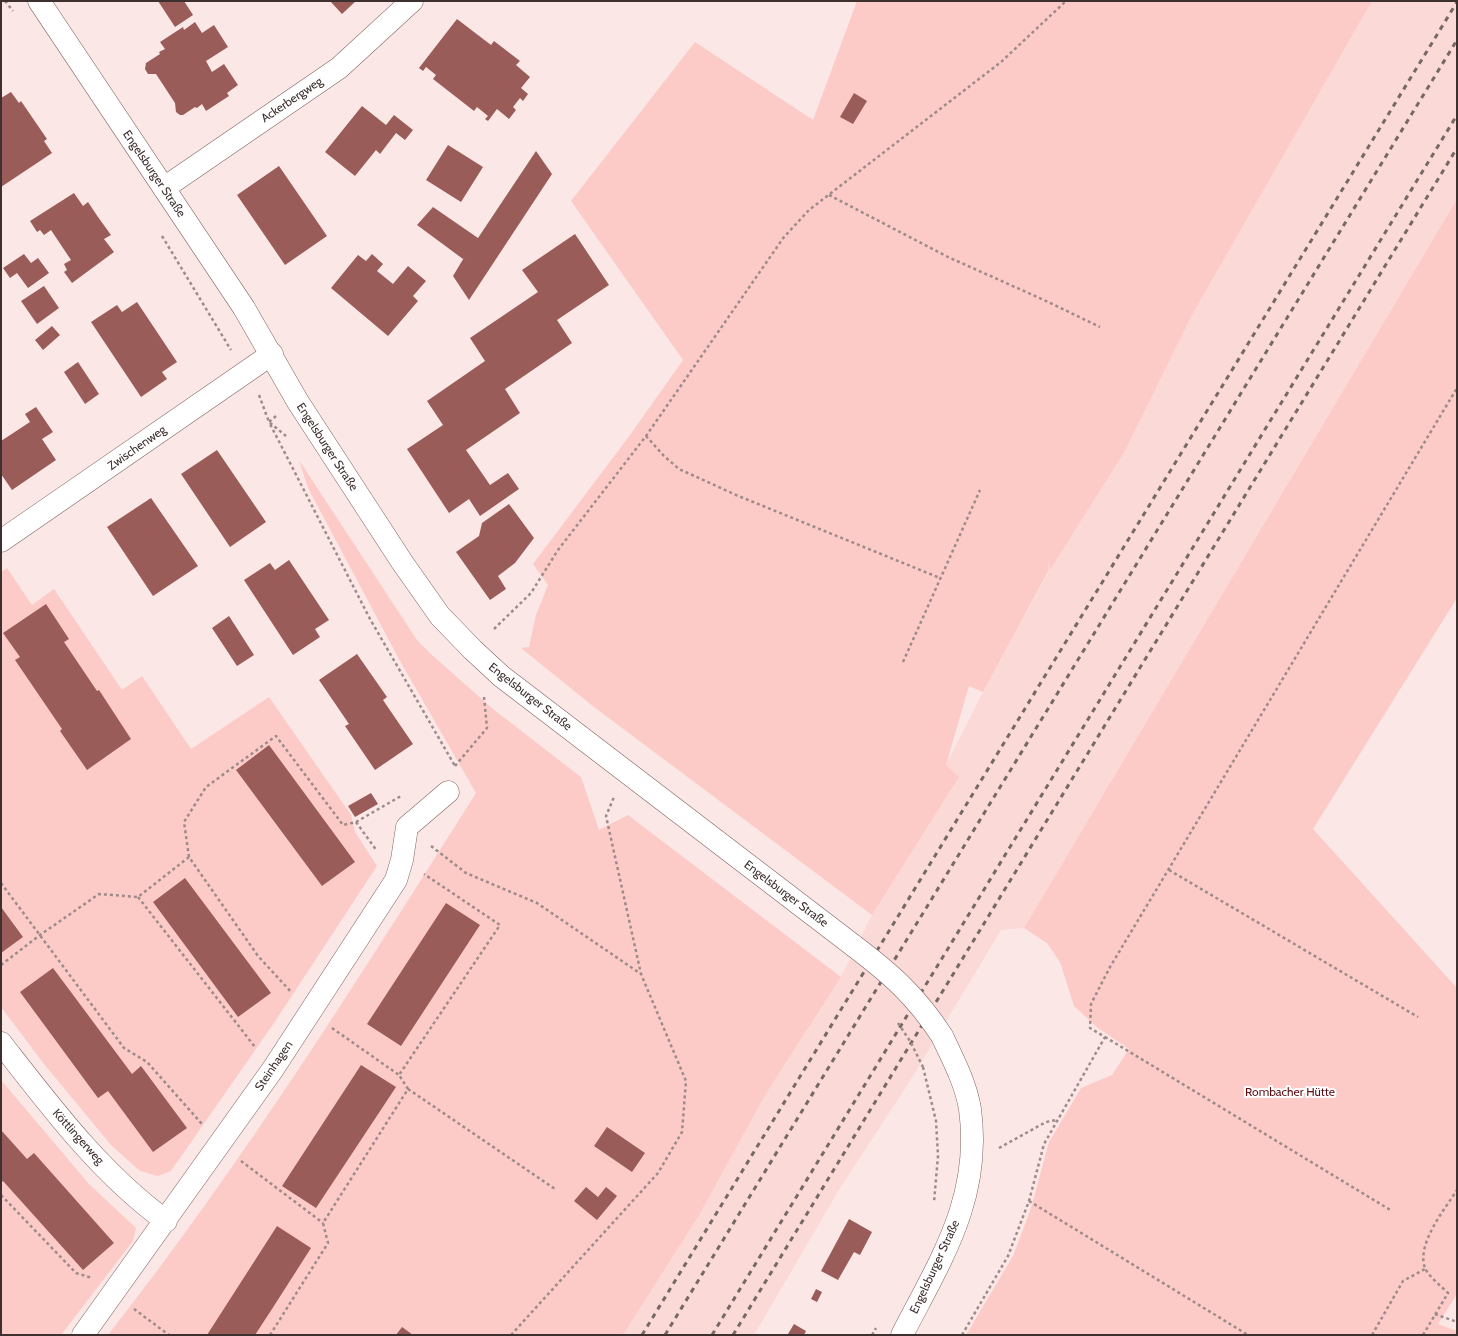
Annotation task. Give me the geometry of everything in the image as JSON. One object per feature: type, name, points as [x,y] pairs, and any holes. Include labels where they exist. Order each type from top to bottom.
[{"type":"street","name":"Engelsburger Straße","points":[[39,1],[244,308],[272,354],[298,402],[402,562],[440,616],[472,650],[501,676],[854,946],[906,988],[927,1012],[942,1036],[957,1066],[970,1109],[972,1164],[967,1193],[952,1238],[902,1335]]},
{"type":"street","name":"Ackerbergweg","points":[[164,188],[338,68],[412,1]]},
{"type":"street","name":"Zwischenweg","points":[[1,541],[272,354]]},
{"type":"street","points":[[407,828],[448,792]]},
{"type":"street","name":"Steinhagen","points":[[83,1335],[220,1145],[310,1013],[399,870],[407,828]]},
{"type":"street","name":"Köttlingerweg","points":[[1,1043],[57,1114],[97,1160],[140,1202],[166,1221]]},
{"type":"path","points":[[494,629],[531,593],[558,550],[646,436],[784,237],[809,210],[1001,62],[1066,1]]},
{"type":"path","points":[[829,195],[948,256],[1100,327]]},
{"type":"path","points":[[1392,1211],[1090,1028],[1091,1004],[1110,967],[1457,388]]},
{"type":"path","points":[[269,422],[370,619],[458,773]]},
{"type":"path","points":[[646,436],[664,456],[679,469],[736,495],[940,578]]},
{"type":"path","points":[[903,662],[980,490]]},
{"type":"path","points":[[455,767],[487,728],[484,695]]},
{"type":"path","points":[[398,1075],[500,926],[399,870],[356,822],[343,825],[276,736],[206,787],[184,822],[189,857],[258,956],[310,1013],[398,1075],[408,1089],[555,1189]]},
{"type":"path","points":[[511,1335],[658,1173],[682,1132],[686,1081],[641,974],[606,816],[625,770]]},
{"type":"path","points":[[407,828],[466,873],[538,903],[641,974]]},
{"type":"path","points":[[1,965],[40,935],[99,894],[138,897],[189,857]]},
{"type":"path","points":[[1169,870],[1418,1017]]},
{"type":"path","points":[[1,884],[124,1048],[147,1062],[220,1145],[323,1223],[328,1243],[270,1335]]},
{"type":"path","points":[[138,897],[273,1069]]},
{"type":"path","points":[[896,1021],[910,1041],[922,1067],[936,1121],[938,1156],[933,1204]]},
{"type":"path","points":[[962,1335],[1008,1256],[1029,1201],[1044,1144],[1056,1120],[1105,1036]]},
{"type":"path","points":[[323,1223],[408,1089]]},
{"type":"path","points":[[999,1148],[1046,1122],[1056,1120]]},
{"type":"path","points":[[1423,1335],[1448,1293],[1425,1269],[1422,1255],[1425,1243],[1457,1190]]},
{"type":"path","points":[[1,1195],[76,1273],[94,1278],[169,1335]]},
{"type":"path","points":[[1029,1201],[1248,1335]]},
{"type":"path","points":[[1372,1335],[1403,1281],[1425,1269]]},
{"type":"path","points":[[1435,1314],[1457,1322]]},
{"type":"path","points":[[872,1335],[879,1322]]},
{"type":"shaded area","points":[[1372,1],[1457,1],[1457,199],[1024,928],[1001,930],[908,1084],[840,1188],[754,1335],[623,1335],[698,1217],[767,1092],[841,977],[872,915],[959,777],[946,765],[983,692],[1050,570],[1125,451],[1192,315]]},
{"type":"green space","points":[[857,1],[1372,1],[1192,315],[1125,451],[1050,570],[1048,560],[1049,570],[983,692],[969,686],[946,765],[959,777],[872,915],[594,707],[521,648],[529,647],[536,615],[548,585],[533,564],[630,435],[683,360],[571,201],[695,42],[813,120]]},
{"type":"green space","name":"Rombacher Hütte","points":[[1457,199],[1457,598],[1313,829],[1457,988],[1457,1294],[1438,1324],[1457,1331],[1457,1335],[966,1335],[1013,1256],[1031,1208],[1049,1142],[1081,1088],[1112,1075],[1129,1049],[1098,1028],[1074,1006],[1060,962],[1047,943],[1024,928]]},
{"type":"green space","points":[[299,460],[417,640],[493,709],[581,777],[599,830],[628,815],[841,977],[767,1092],[698,1217],[623,1335],[108,1335],[158,1270],[253,1137],[344,1000],[476,793],[400,661],[308,488]]},
{"type":"green space","points":[[7,568],[32,605],[54,589],[122,690],[142,676],[191,749],[269,697],[351,815],[355,832],[377,866],[276,1020],[171,1171],[158,1176],[140,1171],[111,1145],[44,1064],[1,1007],[1,572]]},
{"type":"green space","points":[[1,1080],[89,1184],[136,1228],[133,1241],[61,1335],[1,1335]]},
{"type":"building","points":[[158,1],[184,1],[193,15],[175,27]]},
{"type":"building","points":[[330,1],[356,1],[342,14]]},
{"type":"building","points":[[457,19],[491,45],[494,41],[520,61],[516,65],[530,77],[521,88],[528,94],[523,101],[520,98],[513,107],[516,110],[509,119],[497,109],[488,121],[485,119],[488,116],[477,107],[474,111],[433,79],[436,75],[426,67],[423,71],[419,68]]},
{"type":"building","points":[[195,22],[202,33],[214,25],[228,47],[206,61],[212,72],[224,64],[238,85],[227,93],[229,96],[206,111],[202,104],[183,115],[180,115],[176,112],[175,103],[156,74],[148,74],[145,69],[146,63],[165,49],[160,42],[183,27],[184,30]]},
{"type":"building","points":[[11,92],[19,103],[21,101],[47,139],[44,141],[52,153],[1,187],[1,98]]},
{"type":"building","points":[[854,93],[867,101],[853,124],[840,117]]},
{"type":"building","points":[[362,106],[386,125],[394,115],[413,130],[405,140],[396,133],[380,154],[376,150],[355,176],[325,152]]},
{"type":"building","points":[[448,145],[483,167],[461,202],[426,180]]},
{"type":"building","points":[[536,151],[552,174],[469,300],[453,276],[465,256],[463,259],[417,225],[433,207],[478,238]]},
{"type":"building","points":[[279,166],[327,236],[285,265],[237,195]]},
{"type":"building","points":[[74,193],[83,206],[88,202],[111,235],[104,239],[114,252],[72,283],[64,272],[67,270],[64,264],[71,260],[51,230],[44,235],[40,230],[37,232],[30,221]]},
{"type":"building","points":[[575,234],[609,285],[557,320],[572,343],[505,389],[520,413],[466,450],[490,485],[508,473],[519,489],[480,516],[469,499],[449,513],[407,449],[443,425],[427,401],[485,361],[470,338],[538,292],[522,270]]},
{"type":"building","points":[[24,254],[31,263],[38,258],[49,273],[28,288],[17,273],[10,278],[3,268]]},
{"type":"building","points":[[372,254],[383,264],[377,271],[393,284],[408,266],[426,281],[413,296],[418,301],[388,336],[331,288],[358,255],[366,261]]},
{"type":"building","points":[[44,286],[59,308],[37,324],[21,301]]},
{"type":"building","points":[[137,302],[177,362],[162,372],[167,379],[141,397],[91,322],[117,305],[122,312]]},
{"type":"building","points":[[52,326],[60,335],[43,350],[35,340]]},
{"type":"building","points":[[78,362],[99,394],[85,404],[64,372]]},
{"type":"building","points":[[36,407],[53,432],[42,439],[56,460],[12,490],[1,474],[1,441],[30,422],[25,414]]},
{"type":"building","points":[[217,450],[266,522],[230,547],[181,474]]},
{"type":"building","points":[[151,498],[198,566],[153,596],[107,527]]},
{"type":"building","points":[[509,504],[534,538],[515,563],[498,576],[506,589],[490,600],[456,552],[479,536],[482,523]]},
{"type":"building","points":[[289,560],[329,620],[315,629],[320,637],[293,655],[244,580],[270,563],[275,570]]},
{"type":"building","points":[[46,604],[69,639],[64,642],[97,691],[99,690],[131,739],[87,770],[60,731],[62,729],[15,660],[20,657],[3,633]]},
{"type":"building","points":[[229,616],[254,655],[237,666],[212,628]]},
{"type":"building","points":[[357,654],[387,697],[383,700],[413,744],[375,770],[345,726],[349,724],[319,680]]},
{"type":"building","points":[[269,745],[355,862],[322,886],[236,770]]},
{"type":"building","points":[[371,793],[378,804],[355,817],[348,806]]},
{"type":"building","points":[[185,878],[271,993],[238,1017],[153,902]]},
{"type":"building","points":[[446,903],[480,925],[401,1046],[367,1024]]},
{"type":"building","points":[[1,907],[23,937],[1,953]]},
{"type":"building","points":[[53,968],[132,1074],[141,1066],[187,1128],[153,1152],[108,1091],[98,1098],[20,992]]},
{"type":"building","points":[[361,1065],[396,1087],[316,1208],[282,1186]]},
{"type":"building","points":[[607,1127],[645,1153],[632,1172],[594,1146]]},
{"type":"building","points":[[1,1130],[27,1159],[34,1153],[114,1243],[83,1270],[3,1181],[1,1183]]},
{"type":"building","points":[[586,1187],[598,1197],[606,1187],[617,1196],[597,1220],[574,1201]]},
{"type":"building","points":[[849,1219],[872,1232],[860,1255],[854,1252],[838,1280],[821,1271]]},
{"type":"building","points":[[277,1226],[311,1248],[272,1309],[255,1335],[207,1335]]},
{"type":"building","points":[[816,1289],[822,1292],[817,1302],[811,1299]]},
{"type":"building","points":[[794,1324],[806,1331],[804,1335],[788,1334]]},
{"type":"building","points":[[402,1327],[413,1335],[396,1335]]},
{"type":"railway","points":[[642,1335],[1457,2]]},
{"type":"railway","points":[[665,1335],[1457,40]]},
{"type":"railway","points":[[712,1335],[1457,115]]},
{"type":"railway","points":[[733,1335],[1457,148]]}]
